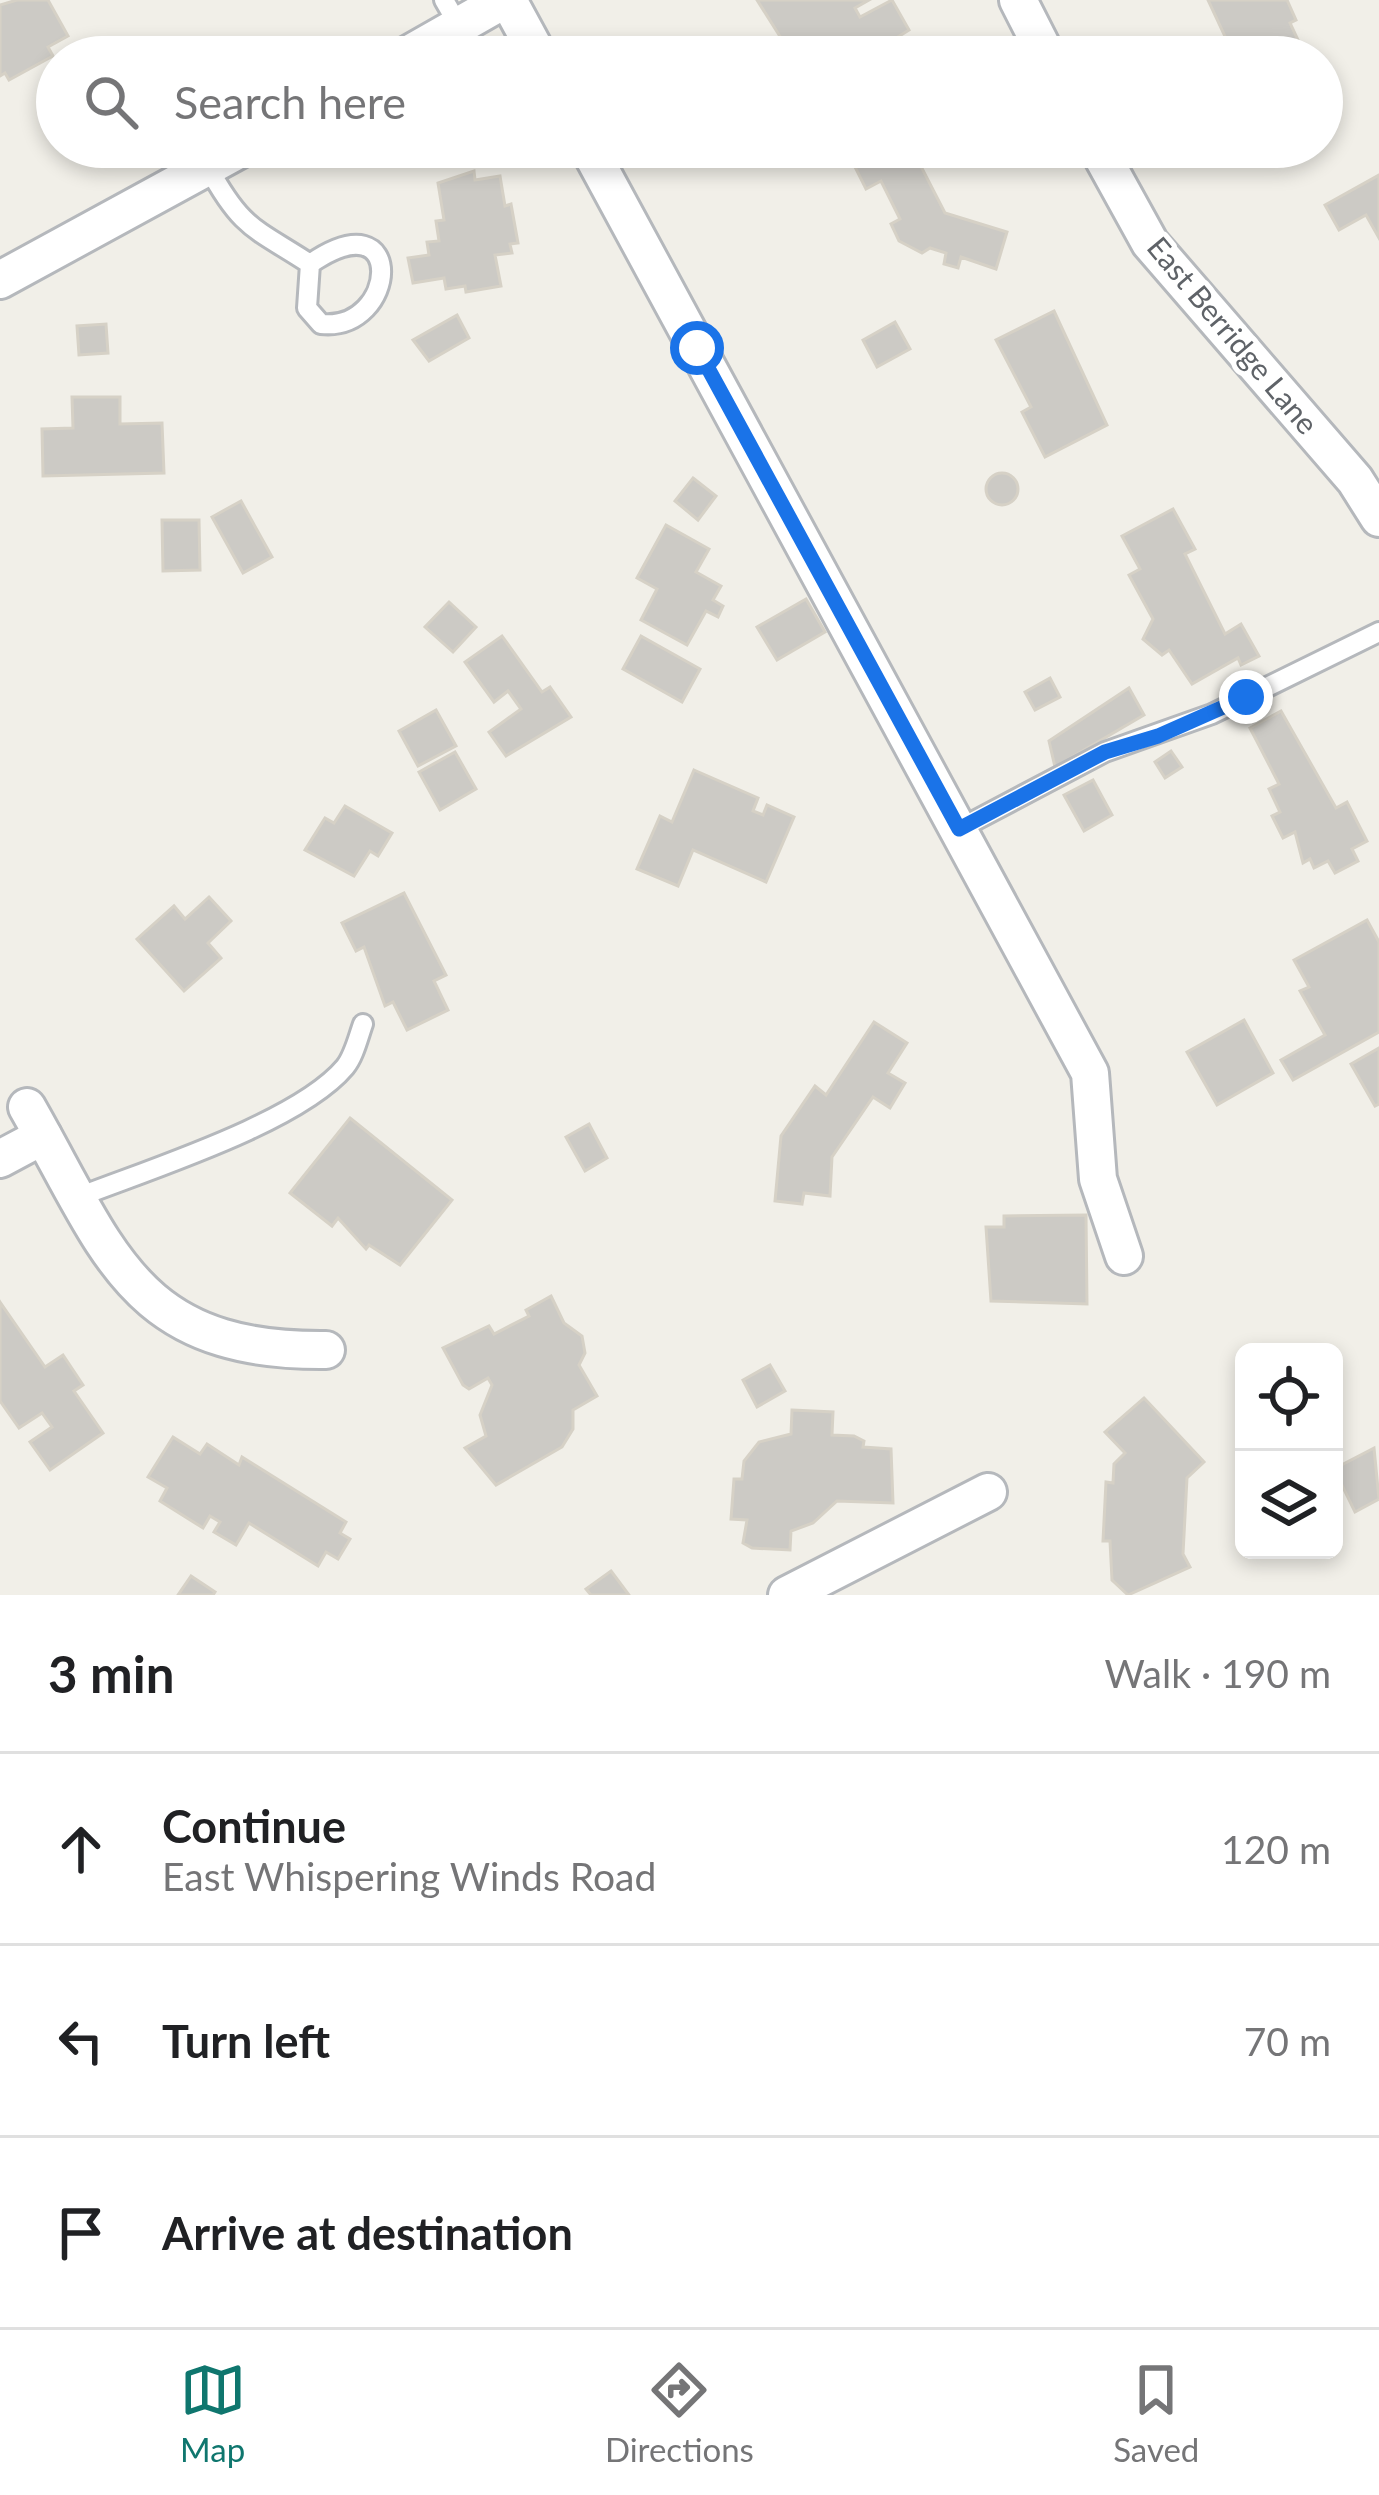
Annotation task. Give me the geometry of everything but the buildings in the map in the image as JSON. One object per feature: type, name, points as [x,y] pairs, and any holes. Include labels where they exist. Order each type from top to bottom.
[{"type":"street","points":[[427,36],[452,13],[506,0],[527,36]]},
{"type":"street","points":[[1018,0],[1036,36]]},
{"type":"street","points":[[0,280],[206,168]]},
{"type":"street","points":[[599,168],[1090,1072],[1098,1180],[1124,1256]]},
{"type":"street","name":"East Berridge Lane","points":[[1108,168],[1150,243],[1355,480],[1379,518]]},
{"type":"street","points":[[0,1160],[35,1122],[102,1248],[131,1282],[174,1317],[208,1336],[269,1351],[326,1350]]},
{"type":"street","points":[[788,1595],[988,1492]]},
{"type":"lane","points":[[209,168],[233,214],[263,239],[310,265]]},
{"type":"lane","points":[[358,241],[372,249],[380,266],[379,289],[355,319],[341,326],[321,324],[308,308],[310,265],[342,243],[358,241]]},
{"type":"lane","points":[[959,829],[1105,752],[1212,714],[1379,632]]},
{"type":"lane","points":[[76,1198],[218,1141],[318,1093],[348,1064],[363,1024]]},
{"type":"route","points":[[697,348],[959,829],[1105,752],[1158,736],[1246,697]]}]
